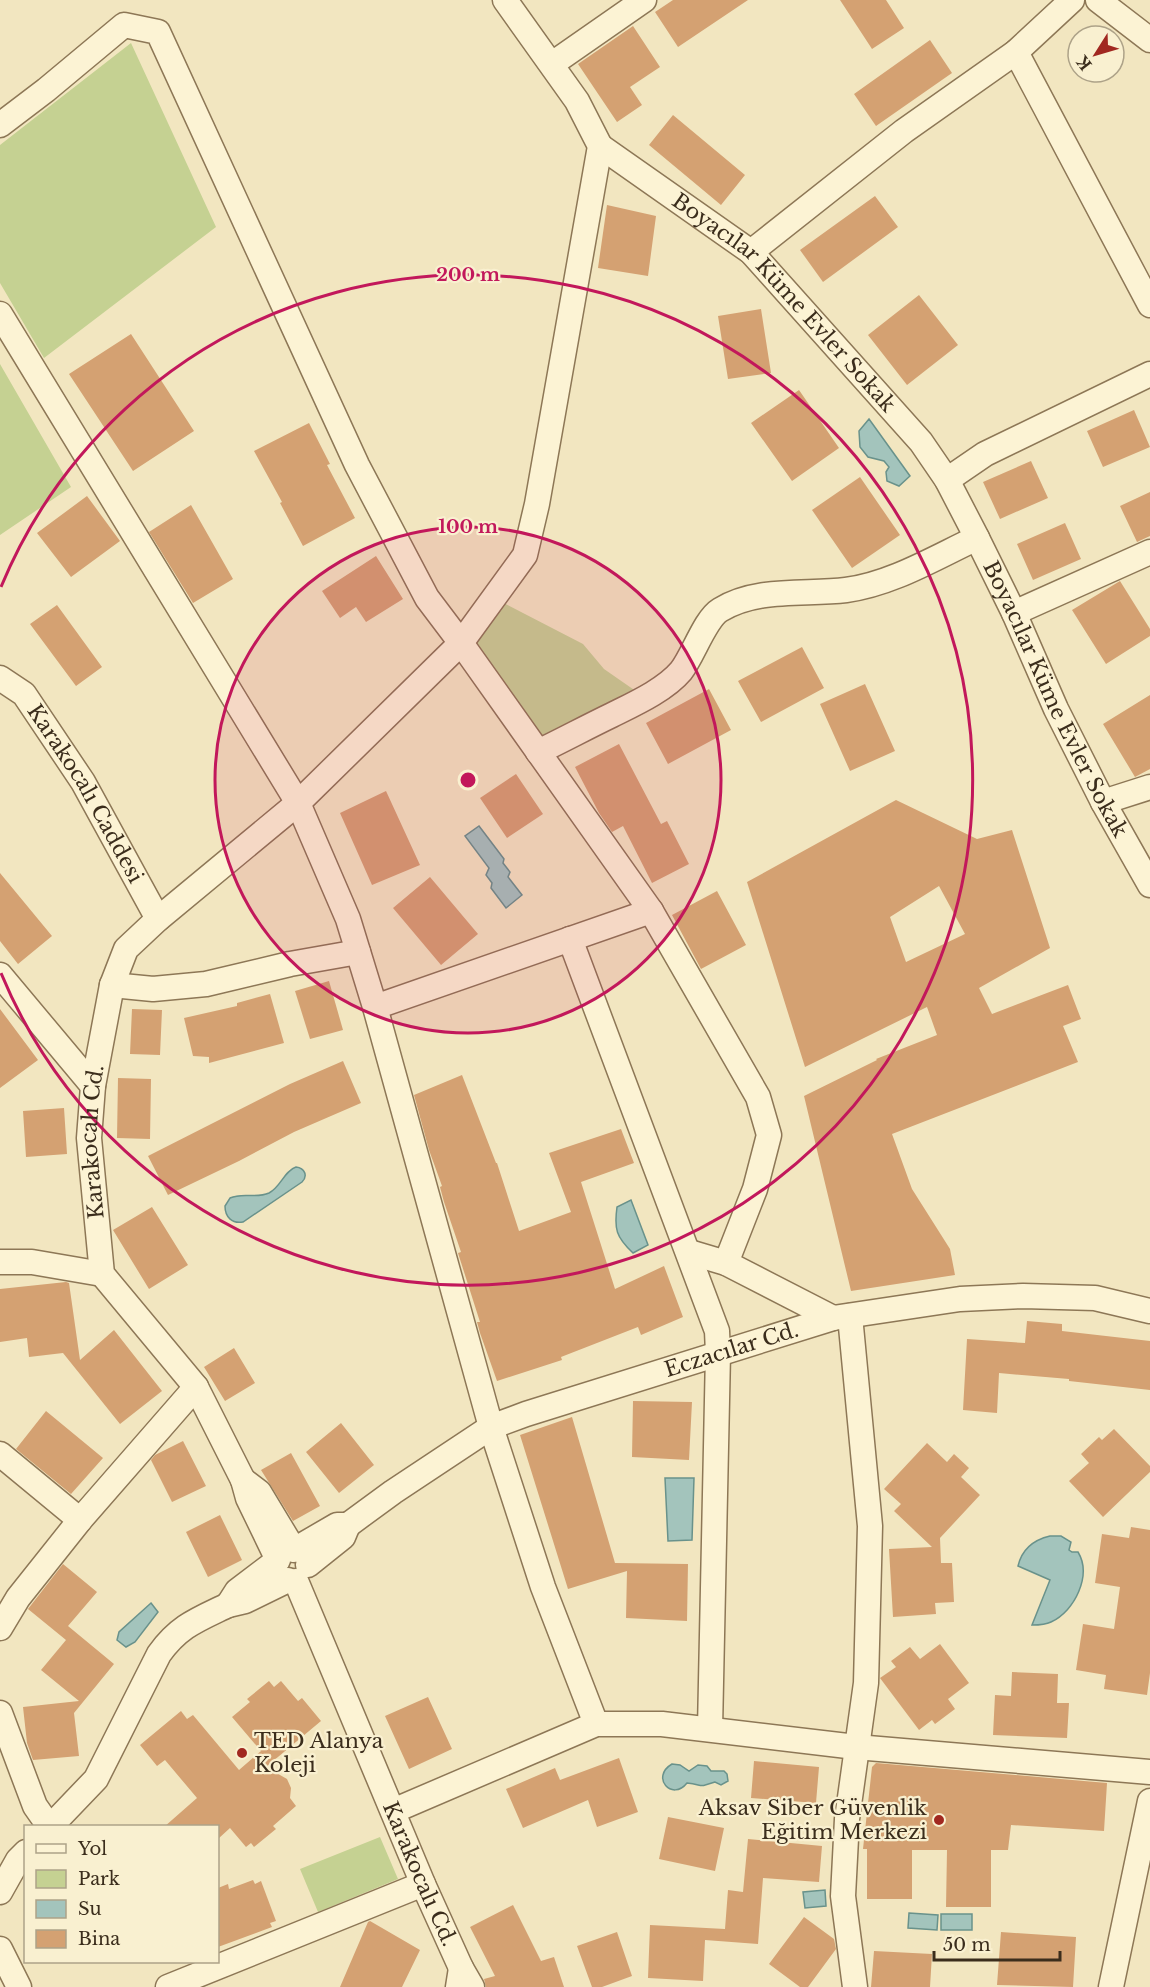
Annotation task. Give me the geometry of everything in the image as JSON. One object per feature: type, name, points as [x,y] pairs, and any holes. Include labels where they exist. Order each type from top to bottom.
[{"type":"street","points":[[505,0],[577,101],[600,146]]},
{"type":"street","points":[[552,64],[644,0]]},
{"type":"street","points":[[751,252],[904,131],[1016,52],[1072,0]]},
{"type":"street","points":[[1098,0],[1150,40]]},
{"type":"street","points":[[0,125],[124,25],[158,32],[357,465],[427,598],[651,911],[758,1097],[769,1135],[755,1189],[726,1263]]},
{"type":"street","points":[[1016,52],[1150,305]]},
{"type":"street","name":"Boyacılar Küme Evler Sokak","points":[[600,146],[751,252],[921,442],[947,480],[977,538],[1056,709],[1103,802],[1150,885]]},
{"type":"street","name":"Karakocalı Cd.","points":[[102,1274],[89,1138],[93,1086],[112,985],[126,949],[158,919],[298,803],[461,643],[525,555],[537,504],[600,146]]},
{"type":"street","points":[[0,314],[298,803],[348,919],[375,1007],[491,1427],[543,1587],[596,1724]]},
{"type":"street","points":[[947,480],[985,454],[1150,374]]},
{"type":"street","points":[[538,752],[644,699],[681,672],[718,610],[741,600],[767,595],[846,590],[874,584],[977,538]]},
{"type":"street","points":[[1014,614],[1150,552]]},
{"type":"street","name":"Karakocalı Caddesi","points":[[0,678],[24,694],[83,782],[158,919]]},
{"type":"street","points":[[1103,802],[1150,787]]},
{"type":"street","points":[[375,1007],[651,911]]},
{"type":"street","points":[[570,939],[717,1330],[710,1729]]},
{"type":"street","points":[[112,985],[153,989],[206,984],[290,964],[358,952]]},
{"type":"street","points":[[0,975],[93,1086]]},
{"type":"street","points":[[688,1252],[726,1263],[842,1317],[870,1526],[866,1683],[847,1819],[843,1896],[855,1987]]},
{"type":"street","points":[[0,1262],[32,1262],[102,1274],[196,1387],[80,1520],[18,1598],[0,1628]]},
{"type":"street","name":"Eczacılar Cd.","points":[[52,1825],[96,1779],[159,1654],[170,1639],[184,1627],[228,1605],[237,1591],[293,1567],[343,1537],[348,1525],[491,1427],[718,1353],[842,1317],[960,1299],[1023,1296],[1095,1298],[1150,1311]]},
{"type":"street","name":"Karakocalı Cd.","points":[[196,1387],[243,1480],[259,1492],[293,1567],[464,1981]]},
{"type":"street","points":[[0,1454],[80,1520]]},
{"type":"street","points":[[0,1713],[35,1806],[49,1825]]},
{"type":"street","points":[[393,1811],[596,1724],[662,1724],[856,1747],[1150,1772]]},
{"type":"street","points":[[1111,1987],[1150,1801]]},
{"type":"street","points":[[0,1892],[18,1860],[24,1854]]},
{"type":"street","points":[[168,1987],[423,1884]]},
{"type":"street","points":[[0,1949],[19,1987]]},
{"type":"green space","points":[[131,43],[216,227],[44,358],[0,283],[0,145]]},
{"type":"green space","points":[[0,364],[71,487],[0,535]]},
{"type":"green space","points":[[498,600],[583,644],[604,669],[640,694],[539,746],[466,644]]},
{"type":"green space","points":[[380,1837],[398,1879],[318,1912],[300,1869]]},
{"type":"water","points":[[869,419],[910,476],[899,486],[887,481],[886,472],[889,467],[884,461],[868,457],[860,447],[859,431]]},
{"type":"water","points":[[479,826],[504,859],[503,863],[510,872],[508,877],[522,895],[506,908],[491,888],[492,883],[486,875],[489,868],[465,836]]},
{"type":"water","points":[[296,1167],[305,1173],[302,1182],[243,1222],[232,1221],[228,1216],[225,1206],[230,1198],[269,1193],[277,1187],[288,1172]]},
{"type":"water","points":[[631,1200],[648,1245],[633,1253],[620,1237],[616,1221],[617,1207]]},
{"type":"water","points":[[665,1478],[694,1478],[692,1540],[668,1541]]},
{"type":"water","points":[[1050,1536],[1061,1536],[1071,1542],[1069,1550],[1078,1552],[1082,1561],[1082,1581],[1074,1601],[1060,1617],[1046,1624],[1032,1625],[1050,1580],[1018,1566],[1029,1546]]},
{"type":"water","points":[[151,1603],[158,1612],[135,1642],[126,1647],[117,1640],[119,1632]]},
{"type":"water","points":[[672,1764],[680,1765],[689,1771],[698,1765],[707,1766],[711,1771],[724,1771],[728,1781],[721,1785],[715,1782],[703,1785],[687,1783],[681,1788],[670,1789],[663,1781],[663,1775]]},
{"type":"water","points":[[825,1890],[826,1906],[805,1908],[803,1892]]},
{"type":"water","points":[[909,1913],[938,1915],[937,1930],[908,1928]]},
{"type":"water","points":[[941,1914],[972,1914],[972,1930],[941,1930]]},
{"type":"building","points":[[673,0],[748,0],[678,47],[655,12]]},
{"type":"building","points":[[840,0],[886,0],[904,28],[872,49]]},
{"type":"building","points":[[633,26],[660,67],[630,87],[642,105],[617,122],[578,64]]},
{"type":"building","points":[[930,40],[952,73],[876,126],[854,94]]},
{"type":"building","points":[[673,115],[745,175],[721,205],[649,145]]},
{"type":"building","points":[[875,196],[898,227],[823,282],[800,250]]},
{"type":"building","points":[[607,205],[656,216],[648,276],[598,268]]},
{"type":"building","points":[[919,295],[958,345],[907,385],[868,335]]},
{"type":"building","points":[[761,309],[771,373],[728,379],[718,316]]},
{"type":"building","points":[[131,334],[194,431],[133,471],[69,374]]},
{"type":"building","points":[[799,390],[839,448],[792,481],[751,423]]},
{"type":"building","points":[[1134,410],[1150,447],[1103,467],[1087,431]]},
{"type":"building","points":[[309,423],[330,464],[327,465],[355,518],[303,546],[254,451]]},
{"type":"building","points":[[1031,461],[1048,498],[1000,519],[983,482]]},
{"type":"building","points":[[860,477],[900,535],[852,568],[812,510]]},
{"type":"building","points":[[1150,492],[1150,536],[1137,542],[1120,506]]},
{"type":"building","points":[[87,496],[120,541],[71,577],[37,533]]},
{"type":"building","points":[[191,505],[233,579],[193,603],[149,532]]},
{"type":"building","points":[[1065,523],[1081,559],[1033,580],[1017,544]]},
{"type":"building","points":[[376,556],[403,599],[366,622],[356,607],[340,618],[322,591]]},
{"type":"building","points":[[1120,581],[1150,629],[1150,636],[1106,664],[1072,610]]},
{"type":"building","points":[[57,605],[102,667],[76,686],[30,624]]},
{"type":"building","points":[[802,647],[824,688],[761,722],[738,681]]},
{"type":"building","points":[[865,684],[895,751],[850,771],[820,704]]},
{"type":"building","points":[[709,689],[731,730],[668,764],[646,723]]},
{"type":"building","points":[[1150,695],[1150,769],[1135,777],[1103,724]]},
{"type":"building","points":[[619,744],[661,824],[667,821],[689,864],[652,883],[623,826],[612,832],[599,813],[575,767]]},
{"type":"building","points":[[516,774],[543,814],[507,838],[480,798]]},
{"type":"building","points":[[386,791],[420,865],[372,885],[340,813]]},
{"type":"building","points":[[896,800],[977,839],[1012,830],[1050,948],[979,988],[992,1014],[1068,985],[1081,1019],[1063,1026],[1078,1062],[892,1134],[912,1189],[950,1249],[955,1275],[851,1291],[804,1096],[876,1059],[937,1035],[927,1007],[805,1067],[747,882]],"holes":[[[939,886],[965,934],[906,962],[890,917]]]},
{"type":"building","points":[[0,873],[52,936],[18,964],[0,941]]},
{"type":"building","points":[[430,877],[478,934],[441,965],[393,908]]},
{"type":"building","points":[[717,891],[746,945],[701,969],[672,915]]},
{"type":"building","points":[[329,981],[343,1030],[310,1039],[295,991]]},
{"type":"building","points":[[270,994],[284,1043],[209,1063],[209,1057],[193,1056],[184,1018],[237,1006],[237,1003]]},
{"type":"building","points":[[0,1009],[38,1060],[0,1088]]},
{"type":"building","points":[[132,1009],[162,1010],[160,1055],[130,1054]]},
{"type":"building","points":[[343,1061],[361,1103],[294,1132],[168,1195],[148,1156],[290,1084]]},
{"type":"building","points":[[462,1075],[497,1163],[519,1231],[571,1212],[549,1153],[621,1129],[634,1163],[581,1182],[615,1289],[664,1266],[683,1317],[641,1335],[638,1327],[561,1357],[562,1360],[497,1381],[480,1333],[477,1322],[480,1322],[458,1253],[461,1252],[444,1202],[440,1187],[442,1186],[429,1150],[414,1095]]},
{"type":"building","points":[[118,1078],[151,1079],[150,1139],[117,1138]]},
{"type":"building","points":[[64,1108],[67,1154],[26,1157],[23,1111]]},
{"type":"building","points":[[152,1207],[188,1265],[149,1289],[113,1230]]},
{"type":"building","points":[[69,1283],[80,1360],[114,1330],[162,1391],[120,1424],[63,1353],[29,1357],[27,1338],[0,1342],[0,1289]]},
{"type":"building","points":[[1027,1321],[1062,1324],[1062,1331],[1150,1341],[1150,1390],[1069,1381],[1069,1379],[999,1373],[997,1413],[963,1410],[967,1339],[1025,1343]]},
{"type":"building","points":[[234,1348],[255,1383],[225,1401],[204,1367]]},
{"type":"building","points":[[633,1401],[692,1402],[689,1460],[632,1457]]},
{"type":"building","points":[[46,1411],[103,1458],[71,1494],[16,1449]]},
{"type":"building","points":[[572,1417],[615,1563],[688,1564],[687,1621],[626,1618],[627,1571],[568,1589],[520,1435]]},
{"type":"building","points":[[341,1423],[374,1465],[339,1493],[306,1452]]},
{"type":"building","points":[[1114,1429],[1150,1466],[1150,1472],[1103,1517],[1069,1481],[1089,1463],[1081,1454],[1099,1437],[1102,1440]]},
{"type":"building","points":[[183,1441],[206,1486],[172,1502],[151,1460],[155,1455]]},
{"type":"building","points":[[927,1443],[947,1462],[954,1454],[969,1468],[961,1477],[980,1495],[940,1538],[941,1563],[952,1563],[954,1602],[935,1603],[936,1614],[893,1617],[889,1549],[932,1547],[894,1511],[901,1504],[884,1489]]},
{"type":"building","points":[[291,1453],[320,1506],[293,1521],[261,1470]]},
{"type":"building","points":[[220,1515],[242,1560],[208,1577],[186,1532]]},
{"type":"building","points":[[1131,1527],[1150,1530],[1150,1673],[1147,1695],[1104,1689],[1106,1675],[1076,1670],[1083,1624],[1114,1629],[1120,1587],[1095,1583],[1102,1534],[1129,1538]]},
{"type":"building","points":[[63,1564],[97,1592],[68,1626],[114,1664],[74,1713],[79,1756],[33,1760],[27,1743],[23,1707],[79,1701],[41,1670],[66,1640],[28,1609]]},
{"type":"building","points":[[940,1644],[969,1683],[948,1699],[955,1709],[935,1724],[932,1720],[919,1730],[880,1678],[896,1667],[891,1661],[910,1647],[920,1659]]},
{"type":"building","points":[[1012,1672],[1058,1674],[1057,1703],[1069,1703],[1067,1738],[993,1735],[995,1695],[1011,1696]]},
{"type":"building","points":[[269,1681],[274,1687],[281,1681],[298,1701],[302,1698],[321,1721],[266,1767],[287,1779],[291,1788],[290,1798],[296,1806],[273,1826],[276,1829],[254,1847],[251,1843],[246,1847],[230,1828],[219,1838],[219,1825],[166,1825],[197,1798],[165,1760],[157,1766],[140,1745],[181,1711],[187,1719],[193,1715],[239,1770],[261,1751],[232,1717],[250,1702],[247,1699]]},
{"type":"building","points":[[428,1697],[452,1749],[409,1769],[385,1716]]},
{"type":"building","points":[[619,1758],[638,1812],[597,1827],[588,1800],[523,1828],[506,1789],[555,1768],[560,1780]]},
{"type":"building","points":[[754,1761],[819,1767],[816,1803],[751,1798]]},
{"type":"building","points":[[876,1763],[1107,1783],[1104,1831],[1011,1825],[1008,1850],[991,1850],[991,1907],[946,1907],[947,1850],[912,1850],[912,1899],[867,1899],[867,1849],[863,1849],[872,1767]]},
{"type":"building","points":[[668,1817],[724,1828],[715,1871],[659,1859]]},
{"type":"building","points":[[748,1839],[822,1846],[819,1882],[763,1878],[758,1944],[705,1940],[703,1981],[648,1978],[650,1925],[725,1929],[728,1890],[743,1892]]},
{"type":"building","points":[[253,1880],[255,1884],[261,1881],[276,1921],[270,1923],[272,1927],[219,1947],[219,1888],[228,1884],[229,1889]]},
{"type":"building","points":[[513,1905],[541,1961],[554,1957],[564,1987],[486,1987],[484,1979],[495,1976],[470,1927]]},
{"type":"building","points":[[804,1917],[834,1939],[836,1949],[808,1987],[800,1987],[769,1964]]},
{"type":"building","points":[[370,1921],[420,1950],[402,1987],[340,1987]]},
{"type":"building","points":[[617,1932],[632,1976],[602,1987],[592,1987],[577,1946]]},
{"type":"building","points":[[1001,1932],[1076,1937],[1073,1987],[997,1985]]},
{"type":"building","points":[[874,1951],[932,1954],[930,1987],[871,1987]]},
{"type":"place","name":"TED Alanya Koleji","points":[[242,1753]]},
{"type":"place","name":"Aksav Siber Güvenlik Eğitim Merkezi","points":[[939,1820]]}]
